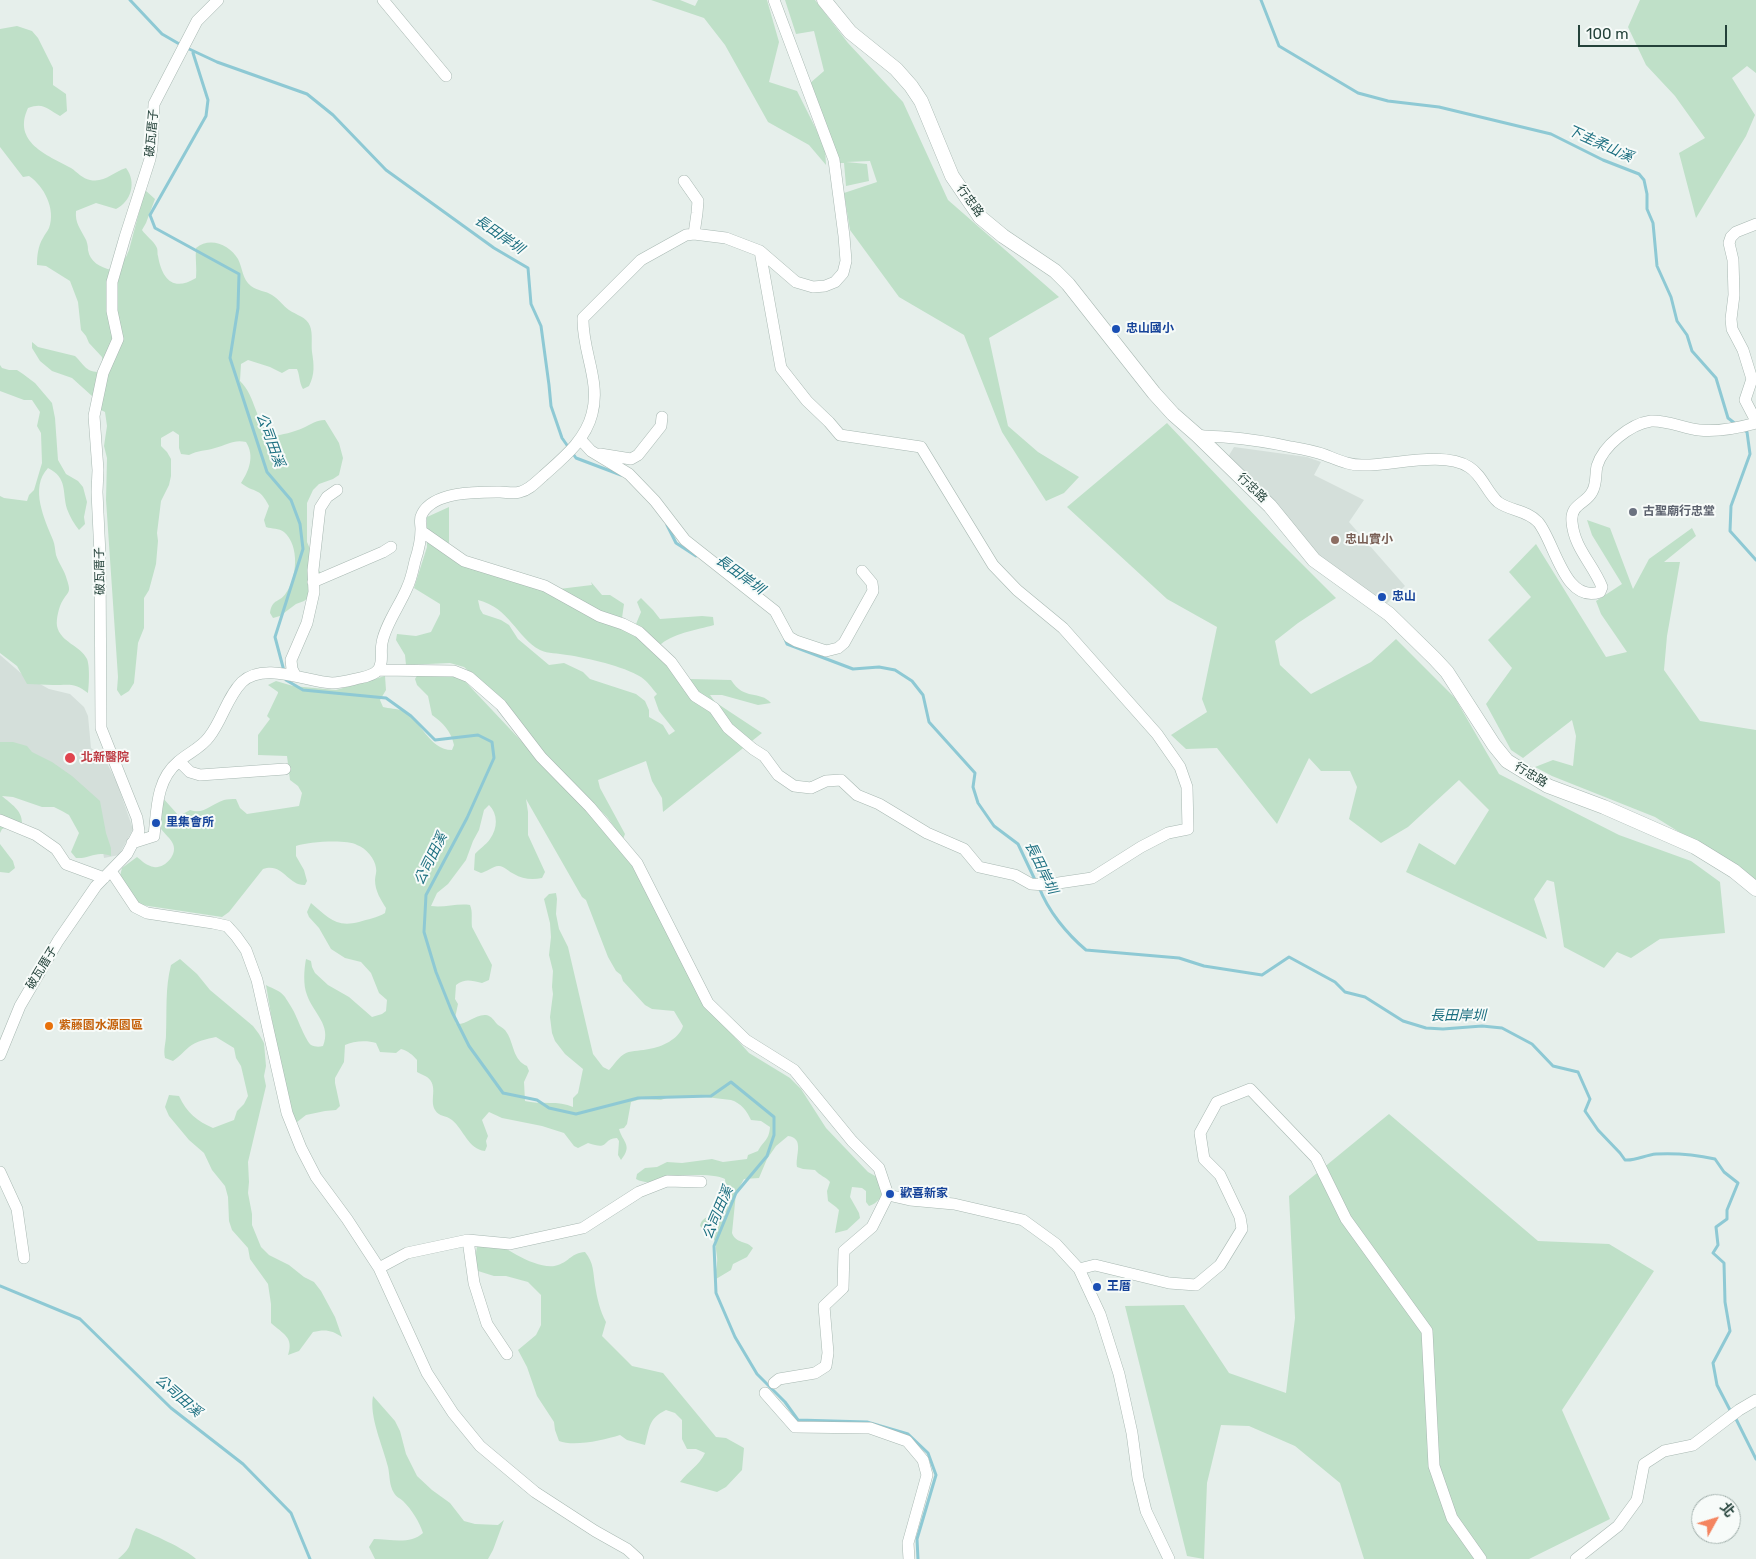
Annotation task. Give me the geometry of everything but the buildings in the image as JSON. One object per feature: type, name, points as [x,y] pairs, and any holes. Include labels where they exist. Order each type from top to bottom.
[{"type":"street","name":"破瓦厝子","points":[[0,1056],[13,1020],[24,998],[58,941],[96,886],[127,854],[139,831],[137,818],[101,728],[100,555],[97,492],[98,470],[94,416],[103,373],[118,339],[112,311],[112,282],[150,159],[154,104],[197,21],[218,0]]},
{"type":"street","points":[[382,0],[446,76]]},
{"type":"street","points":[[378,670],[382,660],[382,644],[408,587],[416,558],[422,513],[428,506],[440,500],[467,492],[519,492],[529,488],[566,456],[584,434],[592,414],[594,396],[593,375],[587,352],[583,318],[641,260],[686,236],[694,234],[726,238],[760,251],[796,282],[813,287],[825,286],[835,282],[843,273],[846,261],[834,160],[774,0]]},
{"type":"street","name":"行忠路","points":[[824,0],[850,32],[896,69],[911,86],[921,101],[952,176],[980,217],[1003,236],[1062,278],[1154,393],[1173,414],[1198,435],[1270,506],[1314,560],[1389,614],[1436,659],[1452,680],[1494,745],[1507,761],[1548,786],[1604,807],[1695,847],[1734,871],[1756,889]]},
{"type":"street","points":[[684,181],[698,201],[694,234]]},
{"type":"street","points":[[1198,435],[1278,444],[1312,451],[1338,462],[1364,466],[1429,459],[1461,463],[1470,467],[1497,501],[1532,516],[1540,524],[1561,567],[1574,586],[1582,593],[1591,595],[1600,592],[1602,587],[1580,550],[1571,520],[1574,508],[1591,495],[1595,488],[1597,466],[1613,442],[1624,432],[1637,425],[1650,422],[1665,422],[1701,430],[1730,428],[1753,423],[1745,400],[1752,379],[1749,366],[1732,329],[1734,278],[1733,260],[1729,244],[1731,237],[1736,232],[1756,224]]},
{"type":"street","points":[[421,530],[464,561],[545,586],[599,616],[639,632],[672,662],[695,696],[714,708],[728,728],[764,756],[778,775],[794,786],[811,788],[826,780],[841,780],[857,795],[878,804],[927,833],[964,849],[980,867],[1015,875],[1031,884],[1045,885],[1071,882],[1092,878],[1140,847],[1168,833],[1188,830],[1186,787],[1180,767],[1157,734],[1062,628],[1017,590],[993,565],[921,448],[840,435],[807,401],[781,368],[760,251]]},
{"type":"street","points":[[591,451],[631,459],[638,455],[647,445],[661,426],[662,417]]},
{"type":"street","points":[[578,442],[629,474],[655,501],[685,540],[775,611],[789,636],[796,641],[826,651],[838,648],[844,643],[873,591],[872,583],[862,571]]},
{"type":"street","points":[[294,674],[291,660],[307,623],[314,592],[313,570],[320,508],[327,497],[337,490]]},
{"type":"street","points":[[313,582],[391,547]]},
{"type":"street","points":[[132,843],[154,836],[161,782],[169,770],[211,736],[230,698],[243,682],[250,677],[266,673],[294,674],[333,683],[366,677],[378,670],[454,671],[470,677],[501,705],[541,757],[590,808],[637,863],[708,1003],[746,1040],[794,1070],[852,1141],[879,1168],[888,1195],[872,1226],[844,1251],[843,1288],[824,1306],[828,1352],[826,1366],[815,1373],[779,1379],[774,1383]]},
{"type":"street","points":[[179,761],[190,772],[200,775],[285,769]]},
{"type":"street","points":[[0,820],[36,835],[56,849],[66,864],[108,875],[136,907],[147,913],[213,922],[226,926],[236,936],[246,950],[257,980],[286,1113],[301,1148],[316,1177],[378,1268],[427,1374],[453,1413],[480,1446],[535,1492],[595,1532],[627,1549],[638,1559]]},
{"type":"street","points":[[1079,1269],[1095,1265],[1169,1283],[1196,1285],[1220,1265],[1242,1229],[1240,1216],[1220,1175],[1204,1158],[1200,1133],[1217,1102],[1250,1089],[1316,1158],[1346,1219],[1428,1331],[1434,1466],[1452,1518],[1481,1559]]},
{"type":"street","points":[[0,1172],[18,1209],[24,1258]]},
{"type":"street","points":[[378,1268],[407,1253],[468,1240],[510,1244],[583,1228],[639,1192],[667,1181],[701,1182]]},
{"type":"street","points":[[888,1195],[910,1200],[954,1204],[1023,1220],[1056,1244],[1079,1269],[1100,1314],[1118,1374],[1132,1433],[1138,1478],[1146,1511],[1169,1559]]},
{"type":"street","points":[[468,1240],[474,1283],[487,1324],[507,1354]]},
{"type":"street","points":[[765,1393],[795,1428],[870,1428],[907,1441],[923,1460],[926,1475],[908,1543],[909,1559]]},
{"type":"street","points":[[1576,1559],[1618,1526],[1637,1500],[1644,1464],[1664,1451],[1693,1445],[1756,1400]]},
{"type":"shaded area","name":"忠山實小","points":[[1234,447],[1307,457],[1321,462],[1314,475],[1364,500],[1349,522],[1405,586],[1385,605],[1319,557],[1228,457]]},
{"type":"shaded area","name":"北新醫院","points":[[0,655],[22,674],[49,689],[70,694],[84,707],[88,716],[91,748],[104,757],[117,783],[133,829],[119,855],[104,858],[97,815],[0,752]]},
{"type":"green space","points":[[651,0],[680,0],[695,6],[698,0],[767,0],[779,42],[769,82],[797,91],[825,147],[826,165],[809,145],[768,122],[725,45],[704,18]]},
{"type":"green space","points":[[785,0],[815,0],[848,43],[903,102],[948,200],[1059,297],[989,338],[1008,426],[1038,452],[1079,477],[1064,493],[1046,501],[1002,432],[964,335],[899,297],[850,230],[844,193],[877,182],[870,161],[846,162],[867,164],[869,181],[846,186],[844,163],[838,163],[809,84],[824,71],[814,31],[796,34]]},
{"type":"green space","points":[[1640,0],[1756,0],[1756,73],[1747,66],[1732,78],[1755,115],[1746,136],[1696,218],[1679,153],[1705,138],[1675,96],[1646,65],[1628,27]]},
{"type":"green space","points":[[17,26],[32,31],[38,38],[53,68],[53,85],[66,94],[67,111],[60,116],[42,106],[28,108],[24,120],[28,138],[34,146],[87,179],[95,181],[105,179],[126,168],[131,179],[132,185],[129,197],[116,209],[96,203],[76,211],[77,222],[93,261],[99,266],[111,270],[126,257],[145,190],[155,199],[142,230],[156,245],[162,271],[170,281],[181,284],[196,278],[196,248],[201,244],[213,243],[225,246],[238,259],[248,283],[254,288],[270,294],[289,310],[301,316],[309,323],[311,329],[313,373],[309,386],[303,389],[297,369],[289,369],[282,373],[248,360],[241,364],[240,381],[249,394],[262,424],[272,436],[292,432],[316,421],[325,420],[339,443],[343,458],[339,475],[319,484],[313,490],[307,503],[307,542],[322,577],[311,596],[280,616],[273,618],[270,613],[272,605],[284,596],[293,579],[295,553],[293,545],[284,532],[266,527],[264,520],[269,506],[266,500],[259,493],[241,483],[250,463],[249,447],[246,442],[234,442],[189,455],[181,454],[179,435],[173,431],[161,438],[161,446],[171,459],[171,476],[161,501],[156,564],[149,590],[144,598],[144,628],[138,643],[134,683],[129,691],[121,696],[117,690],[118,677],[106,500],[107,458],[104,446],[107,426],[105,412],[99,409],[92,396],[72,378],[52,371],[40,361],[32,348],[32,342],[38,347],[75,356],[87,368],[93,371],[104,372],[102,357],[89,343],[81,330],[78,302],[70,281],[46,266],[37,265],[41,241],[51,221],[50,206],[44,192],[29,176],[23,177],[0,147],[0,29]]},
{"type":"green space","points":[[0,365],[2,368],[17,370],[23,374],[35,383],[52,403],[58,460],[66,474],[78,481],[83,487],[87,502],[84,517],[85,524],[79,530],[67,509],[63,486],[59,476],[48,468],[42,476],[39,494],[40,504],[54,542],[56,555],[69,587],[69,591],[59,609],[57,626],[62,636],[87,659],[89,671],[88,693],[79,687],[71,685],[27,684],[17,666],[0,653],[0,496],[27,501],[29,495],[34,490],[42,463],[41,433],[37,426],[40,412],[32,400],[24,400],[0,391]]},
{"type":"green space","points":[[1167,423],[1336,598],[1275,641],[1280,665],[1311,694],[1371,662],[1396,639],[1455,698],[1499,774],[1619,835],[1691,861],[1720,882],[1725,933],[1660,939],[1631,958],[1617,952],[1604,968],[1564,947],[1554,882],[1547,880],[1534,899],[1547,939],[1406,872],[1419,843],[1455,865],[1489,810],[1459,780],[1408,827],[1381,843],[1349,819],[1357,787],[1350,771],[1321,771],[1309,758],[1277,824],[1217,748],[1186,749],[1171,735],[1207,712],[1202,699],[1217,627],[1167,599],[1067,507]]},
{"type":"green space","points":[[449,507],[449,546],[459,555],[559,589],[592,585],[591,582],[602,595],[610,595],[624,604],[622,618],[636,624],[641,612],[637,602],[641,598],[660,619],[713,617],[714,625],[678,635],[659,646],[690,679],[731,680],[741,691],[767,699],[771,703],[758,705],[722,695],[710,695],[715,702],[762,733],[663,812],[662,798],[652,781],[646,761],[598,780],[600,788],[625,834],[623,839],[607,817],[554,765],[495,694],[464,667],[450,663],[406,665],[405,655],[396,640],[397,634],[416,636],[431,632],[440,614],[440,604],[414,588],[427,547],[427,517]],"holes":[[[478,600],[498,609],[525,638],[540,650],[605,663],[625,669],[641,677],[657,694],[654,697],[659,711],[675,731],[669,735],[663,725],[649,717],[649,710],[645,701],[636,694],[590,679],[583,672],[564,663],[549,665],[518,639],[509,625],[483,614]]]},
{"type":"green space","points":[[1587,520],[1610,528],[1633,589],[1649,559],[1692,528],[1696,536],[1664,562],[1680,562],[1667,636],[1664,670],[1700,721],[1756,730],[1756,889],[1716,855],[1655,817],[1552,776],[1535,767],[1553,760],[1573,766],[1576,736],[1572,720],[1523,758],[1511,750],[1486,704],[1512,668],[1488,640],[1531,597],[1509,572],[1536,544],[1606,657],[1627,652],[1601,614],[1596,601],[1622,584],[1592,535]]},
{"type":"green space","points":[[418,674],[460,676],[629,858],[706,1005],[749,1053],[790,1078],[801,1089],[826,1128],[868,1172],[877,1177],[884,1188],[879,1199],[869,1206],[866,1202],[866,1191],[862,1188],[852,1187],[850,1197],[860,1218],[847,1230],[835,1233],[839,1210],[828,1201],[827,1191],[830,1182],[815,1170],[797,1167],[798,1144],[793,1137],[788,1136],[776,1146],[767,1159],[759,1178],[744,1179],[736,1193],[732,1233],[736,1239],[753,1248],[747,1257],[733,1264],[731,1270],[716,1279],[716,1242],[700,1226],[705,1218],[719,1212],[726,1189],[725,1179],[722,1177],[683,1175],[653,1182],[636,1179],[637,1174],[645,1168],[657,1167],[667,1162],[682,1163],[712,1159],[723,1162],[747,1159],[748,1155],[758,1151],[767,1138],[770,1127],[761,1121],[751,1120],[738,1103],[731,1100],[697,1096],[672,1096],[661,1100],[641,1099],[631,1102],[627,1124],[624,1128],[619,1129],[627,1147],[625,1155],[621,1160],[618,1155],[619,1141],[617,1138],[609,1140],[600,1146],[588,1143],[578,1148],[574,1146],[564,1133],[542,1126],[502,1118],[489,1112],[482,1120],[488,1136],[485,1151],[474,1147],[452,1120],[435,1110],[431,1081],[417,1072],[417,1060],[412,1055],[401,1049],[396,1053],[380,1052],[376,1043],[360,1041],[345,1045],[344,1062],[335,1078],[340,1106],[336,1110],[306,1115],[292,1126],[287,1109],[266,985],[279,991],[285,997],[307,1039],[311,1045],[318,1047],[323,1046],[325,1032],[321,1019],[306,991],[304,977],[306,959],[311,961],[315,973],[328,985],[349,997],[372,1017],[386,1011],[387,1000],[379,993],[371,973],[361,962],[345,958],[331,949],[307,912],[311,903],[327,917],[344,924],[359,922],[385,913],[386,908],[376,888],[376,869],[372,858],[367,851],[352,843],[327,842],[296,846],[296,856],[304,870],[307,881],[305,885],[294,882],[276,869],[263,869],[229,912],[222,917],[135,904],[120,876],[122,868],[137,857],[149,866],[158,867],[166,864],[172,857],[174,853],[173,844],[161,829],[162,797],[179,816],[190,810],[203,810],[228,799],[236,799],[240,808],[247,814],[299,806],[302,793],[298,786],[290,780],[287,756],[258,755],[258,735],[270,719],[267,716],[278,693],[268,685],[276,681],[293,686],[336,690],[385,676],[386,690],[380,700],[383,707],[403,711],[437,745],[444,749],[452,750],[454,745],[449,731],[432,715],[428,696],[417,685],[415,679]],"holes":[[[526,799],[582,897],[586,900],[608,957],[623,981],[645,1005],[652,1009],[674,1011],[683,1026],[678,1035],[664,1044],[646,1050],[623,1054],[609,1070],[603,1067],[593,1054],[568,947],[559,929],[556,914],[556,893],[549,894],[544,899],[550,923],[551,937],[549,955],[553,971],[550,1017],[552,1033],[555,1041],[565,1054],[583,1069],[578,1093],[573,1098],[573,1107],[562,1104],[525,1101],[524,1082],[529,1071],[527,1066],[516,1056],[505,1030],[486,1015],[456,1024],[455,1018],[458,1004],[455,999],[456,985],[466,981],[482,983],[489,980],[492,965],[472,927],[470,905],[431,906],[437,893],[448,884],[466,860],[479,830],[484,810],[489,805],[494,813],[496,826],[493,835],[475,854],[474,870],[481,873],[499,866],[524,878],[542,878],[545,872],[528,835]]]},
{"type":"green space","points":[[0,742],[13,742],[27,746],[32,752],[52,762],[72,776],[100,801],[111,848],[111,856],[97,854],[76,858],[71,852],[79,833],[69,815],[54,807],[42,807],[13,797],[2,796],[18,811],[22,818],[22,823],[2,829],[0,833]]},
{"type":"green space","points":[[0,844],[13,861],[15,868],[9,873],[0,872]]},
{"type":"green space","points":[[180,959],[197,974],[210,990],[253,1026],[264,1043],[266,1066],[264,1076],[266,1086],[248,1162],[248,1193],[252,1225],[261,1247],[269,1255],[289,1265],[314,1282],[335,1317],[342,1337],[328,1331],[313,1332],[299,1351],[288,1355],[290,1344],[286,1336],[271,1323],[268,1284],[250,1259],[248,1248],[232,1230],[229,1221],[228,1197],[225,1186],[212,1170],[204,1153],[189,1140],[169,1116],[165,1107],[169,1095],[179,1096],[193,1116],[213,1128],[234,1120],[237,1111],[244,1104],[248,1096],[241,1066],[236,1058],[234,1048],[216,1037],[195,1043],[173,1061],[165,1058],[169,974],[171,965]]},
{"type":"green space","points":[[1389,1114],[1538,1241],[1609,1244],[1654,1271],[1562,1410],[1610,1519],[1529,1559],[1364,1559],[1340,1483],[1295,1446],[1249,1426],[1221,1425],[1207,1483],[1204,1559],[1187,1556],[1125,1306],[1184,1305],[1229,1373],[1286,1393],[1295,1318],[1289,1196]]},
{"type":"green space","points":[[488,1236],[521,1257],[541,1265],[558,1265],[573,1255],[585,1252],[592,1264],[598,1300],[606,1322],[602,1336],[632,1366],[663,1373],[716,1437],[726,1438],[744,1448],[742,1470],[726,1487],[717,1492],[680,1482],[705,1453],[696,1449],[687,1449],[682,1439],[682,1420],[675,1413],[666,1410],[653,1420],[645,1445],[627,1440],[620,1435],[581,1443],[559,1441],[554,1422],[537,1396],[527,1367],[518,1350],[536,1335],[541,1325],[541,1295],[528,1282],[478,1271],[475,1260],[478,1239]]},
{"type":"green space","points":[[373,1396],[395,1421],[400,1431],[406,1454],[417,1476],[450,1503],[464,1521],[475,1524],[498,1525],[504,1520],[488,1559],[375,1559],[369,1547],[374,1539],[406,1540],[418,1537],[423,1533],[412,1512],[391,1487],[388,1467],[373,1413]]},
{"type":"green space","points":[[136,1528],[176,1546],[196,1559],[118,1559],[129,1547]]},
{"type":"waterway","name":"長田岸圳","points":[[130,0],[162,34],[181,45]]},
{"type":"waterway","name":"下圭柔山溪","points":[[1261,0],[1279,46],[1358,93],[1388,101],[1439,107],[1551,134],[1603,160],[1639,174],[1644,180],[1647,194],[1647,209],[1653,223],[1657,266],[1671,297],[1677,321],[1687,335],[1692,351],[1716,378],[1728,418],[1737,425]]},
{"type":"waterway","name":"長田岸圳","points":[[187,48],[217,62],[307,94],[333,115],[386,170],[494,248],[528,268],[531,304],[541,326],[551,406],[562,438],[576,458],[621,475]]},
{"type":"waterway","name":"公司田溪","points":[[193,53],[208,100],[206,116],[150,215],[155,228],[239,274],[238,308],[230,358],[267,472],[291,500],[300,524],[303,549],[275,637],[284,671]]},
{"type":"waterway","name":"下圭柔山溪","points":[[1742,429],[1747,432],[1750,454],[1731,506],[1730,531],[1756,560]]},
{"type":"waterway","name":"長田岸圳","points":[[667,525],[676,543],[696,556]]},
{"type":"waterway","name":"長田岸圳","points":[[785,639],[787,644],[853,669],[879,667],[895,670],[912,681],[923,695],[929,722],[975,773],[973,787],[978,803],[994,826],[1018,844],[1036,882]]},
{"type":"waterway","name":"公司田溪","points":[[286,677],[286,680],[303,690],[386,698],[411,716],[435,740],[478,735],[492,742],[494,758],[467,818],[426,895],[424,932],[436,972],[452,1012],[469,1046],[503,1093],[537,1100],[549,1108],[576,1114],[638,1098],[711,1096],[731,1082],[774,1117],[774,1135],[767,1156],[736,1193],[714,1246],[716,1293],[735,1337],[757,1374],[785,1402],[798,1420],[867,1422],[908,1434],[928,1453],[936,1475],[917,1539],[918,1559]]},
{"type":"waterway","name":"長田岸圳","points":[[1039,887],[1047,905],[1059,922],[1086,950],[1179,958],[1204,966],[1262,975],[1289,957],[1335,982],[1345,992],[1365,997],[1403,1021],[1426,1028],[1443,1029],[1482,1026],[1502,1028],[1532,1044],[1553,1066],[1578,1072],[1590,1099],[1585,1111],[1598,1130],[1625,1160],[1663,1154],[1701,1156],[1715,1159],[1724,1172],[1738,1183],[1727,1210],[1727,1219],[1716,1227],[1718,1245],[1713,1253],[1724,1263],[1725,1302],[1730,1331],[1713,1363],[1717,1385],[1731,1412]]},
{"type":"waterway","name":"公司田溪","points":[[0,1286],[80,1319],[171,1408],[243,1464],[291,1513],[310,1559]]},
{"type":"waterway","name":"長田岸圳","points":[[1735,1417],[1756,1459]]},
{"type":"place","name":"忠山國小","points":[[1116,329]]},
{"type":"place","name":"古聖廟行忠堂","points":[[1633,512]]},
{"type":"place","name":"忠山實小","points":[[1335,540]]},
{"type":"place","name":"忠山","points":[[1382,597]]},
{"type":"place","name":"北新醫院","points":[[70,758]]},
{"type":"place","name":"里集會所","points":[[156,823]]},
{"type":"place","name":"紫藤園水源園區","points":[[49,1026]]},
{"type":"place","name":"歡喜新家","points":[[890,1194]]},
{"type":"place","name":"王厝","points":[[1097,1287]]}]
